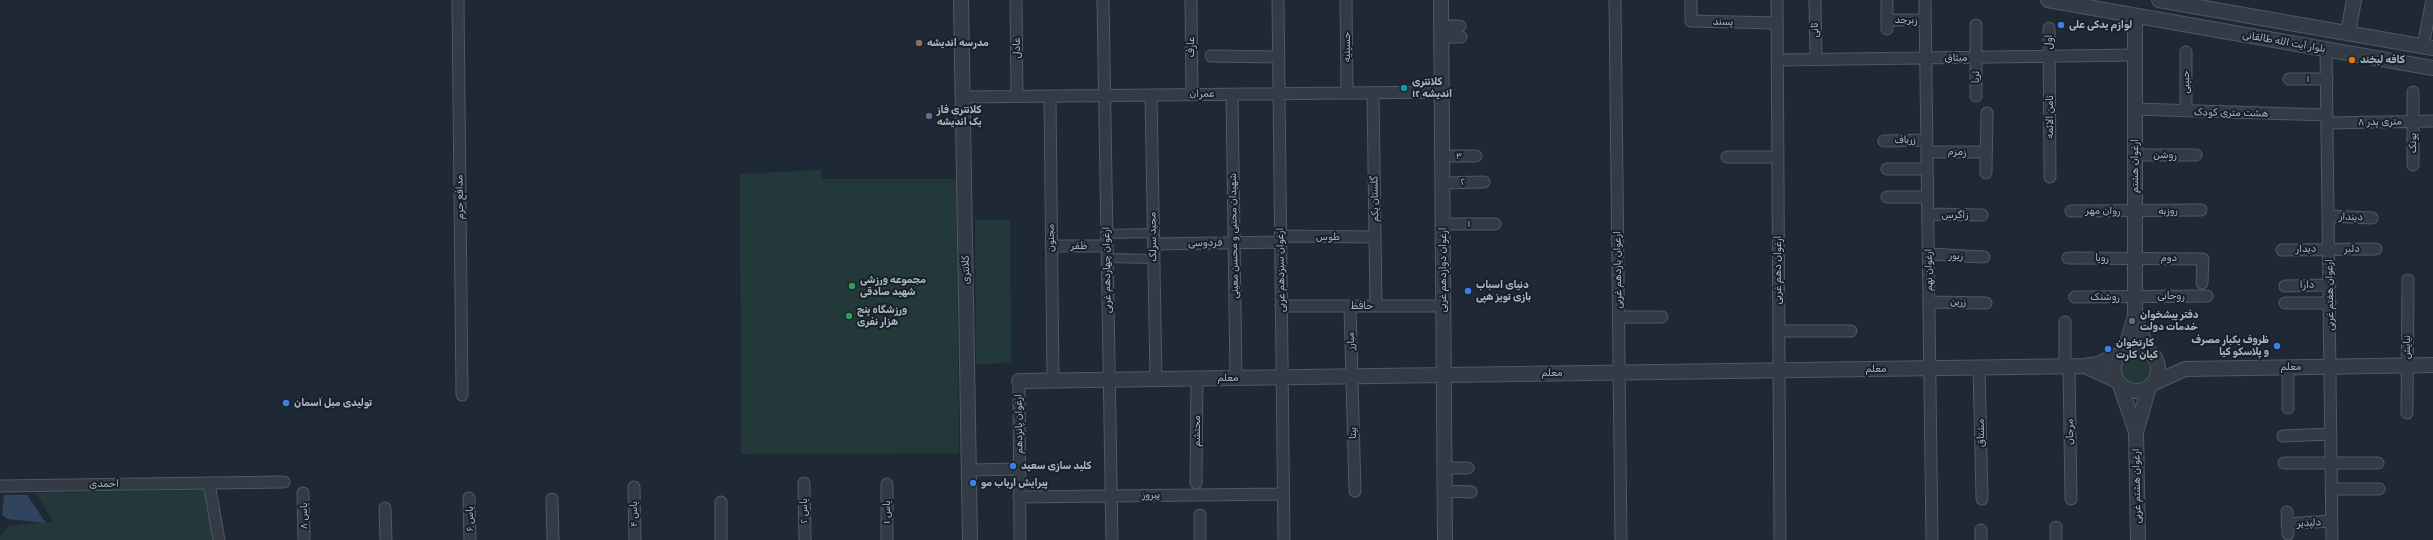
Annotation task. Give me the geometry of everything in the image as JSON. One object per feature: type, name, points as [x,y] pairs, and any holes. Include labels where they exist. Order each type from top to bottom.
[{"type":"street","name":"مدافع حرم","points":[[458,0],[462,395]]},
{"type":"street","name":"کلانتری","points":[[961,0],[970,540]]},
{"type":"street","name":"عادل","points":[[1016,0],[1017,96]]},
{"type":"street","name":"ارغوان چهاردهم غربی","points":[[1103,0],[1112,540]]},
{"type":"street","name":"عارف","points":[[1191,0],[1192,94]]},
{"type":"street","name":"ارغوان سیزدهم غربی","points":[[1278,0],[1284,540]]},
{"type":"street","name":"حسینیه","points":[[1346,0],[1347,93]]},
{"type":"street","name":"ارغوان دوازدهم غربی","points":[[1441,0],[1445,540]]},
{"type":"street","name":"ارغوان یازدهم غربی","points":[[1615,0],[1622,540]]},
{"type":"street","name":"پسند","points":[[1691,0],[1690,21],[1777,23]]},
{"type":"street","name":"ارغوان دهم غربی","points":[[1777,0],[1780,540]]},
{"type":"street","name":"ثانی","points":[[1815,0],[1816,60]]},
{"type":"street","name":"ارغوان نهم","points":[[1925,0],[1932,540]]},
{"type":"street","name":"بلوار آیت الله طالقانی","points":[[2048,0],[2433,68]]},
{"type":"street","name":"بلوار آیت الله طالقانی","points":[[2164,0],[2428,47]]},
{"type":"street","points":[[2348,32],[2354,0]]},
{"type":"street","points":[[2428,47],[2432,0]]},
{"type":"street","name":"زبرجد","points":[[1887,3],[1887,25],[1925,20]]},
{"type":"street","name":"ارغوان هشتم","points":[[2135,16],[2135,316]]},
{"type":"street","name":"ثریا","points":[[1976,26],[1976,96]]},
{"type":"street","name":"اول","points":[[2049,28],[2050,57]]},
{"type":"street","points":[[1441,32],[1460,32]]},
{"type":"street","name":"ارغوان هفتم غربی","points":[[2326,50],[2332,540]]},
{"type":"street","name":"حبیبی","points":[[2186,52],[2186,111]]},
{"type":"street","points":[[1211,56],[1279,57]]},
{"type":"street","name":"میثاق","points":[[1777,60],[2135,56]]},
{"type":"street","name":"ثامن الائمه","points":[[2050,57],[2050,177]]},
{"type":"street","name":"۱","points":[[2289,79],[2327,79]]},
{"type":"street","name":"عمران","points":[[963,97],[1442,92]]},
{"type":"street","name":"پونک","points":[[2413,92],[2413,165]]},
{"type":"street","name":"گلستان یکم","points":[[1373,93],[1376,306]]},
{"type":"street","name":"شهیدان مجتبی و محسن معینی","points":[[1232,94],[1236,378]]},
{"type":"street","name":"مجید سرلک","points":[[1151,95],[1156,379]]},
{"type":"street","name":"مجنون","points":[[1050,96],[1053,381]]},
{"type":"street","name":"هشت متری کودک","points":[[2135,110],[2186,111],[2328,119]]},
{"type":"street","points":[[1986,173],[1987,113]]},
{"type":"street","name":"۸ متری پدر","points":[[2328,119],[2413,122],[2433,121]]},
{"type":"street","name":"زرباف","points":[[1884,141],[1927,140]]},
{"type":"street","name":"زمزم","points":[[1927,152],[1986,152]]},
{"type":"street","name":"روشن","points":[[2135,155],[2196,155]]},
{"type":"street","name":"۳","points":[[1442,156],[1476,156]]},
{"type":"street","points":[[1727,157],[1778,157]]},
{"type":"street","points":[[1886,170],[1927,169]]},
{"type":"street","name":"۲","points":[[1442,183],[1484,182]]},
{"type":"street","points":[[1887,197],[1928,196]]},
{"type":"street","name":"روزبه","points":[[2135,212],[2201,210]]},
{"type":"street","name":"روان مهر","points":[[2071,211],[2135,212]]},
{"type":"street","name":"زاگرس","points":[[1928,214],[1982,215]]},
{"type":"street","name":"دیندار","points":[[2329,216],[2372,218]]},
{"type":"street","name":"۱","points":[[1443,224],[1495,224]]},
{"type":"street","points":[[1107,234],[1153,238]]},
{"type":"street","name":"طوس","points":[[1281,239],[1375,237]]},
{"type":"street","name":"فردوسی","points":[[1153,238],[1234,242],[1281,239]]},
{"type":"street","name":"ظفر","points":[[1051,246],[1107,246]]},
{"type":"street","name":"دلبر","points":[[2329,249],[2376,249]]},
{"type":"street","name":"دیدار","points":[[2282,250],[2329,249]]},
{"type":"street","name":"زیور","points":[[1929,254],[1984,257]]},
{"type":"street","points":[[1107,258],[1154,259]]},
{"type":"street","name":"رویا","points":[[2068,258],[2135,258]]},
{"type":"street","name":"دوم","points":[[2135,258],[2203,259],[2202,283]]},
{"type":"street","name":"نیایش","points":[[2407,413],[2408,280]]},
{"type":"street","name":"دارا","points":[[2285,286],[2330,285]]},
{"type":"street","name":"روحانی","points":[[2135,296],[2207,296]]},
{"type":"street","name":"روشنک","points":[[2075,297],[2135,296]]},
{"type":"street","name":"زرین","points":[[1929,302],[1986,303]]},
{"type":"street","points":[[2285,304],[2330,303]]},
{"type":"street","name":"حافظ","points":[[1281,306],[1443,306]]},
{"type":"street","name":"مبارز","points":[[1350,306],[1352,376]]},
{"type":"street","points":[[2135,316],[2123,352],[2115,363],[2119,383],[2136,432]]},
{"type":"street","points":[[2135,316],[2158,370],[2150,386],[2136,432]]},
{"type":"street","points":[[1619,317],[1662,317]]},
{"type":"street","name":"مرجان","points":[[2066,322],[2071,499]]},
{"type":"street","points":[[1779,331],[1850,331]]},
{"type":"street","points":[[2085,366],[2098,364],[2123,352],[2137,348],[2151,354],[2170,367],[2185,369]]},
{"type":"street","name":"معلم","points":[[2150,386],[2185,369],[2433,365]]},
{"type":"street","points":[[2085,366],[2119,383],[2125,388],[2137,391],[2150,386]]},
{"type":"street","name":"معلم","points":[[1019,381],[2085,366]]},
{"type":"street","name":"مشتاق","points":[[1979,367],[1982,499]]},
{"type":"street","points":[[2288,367],[2288,408]]},
{"type":"street","name":"بیتا","points":[[1352,376],[1355,490]]},
{"type":"street","name":"محتشم","points":[[1196,483],[1197,379]]},
{"type":"street","name":"ارغوان پانزدهم","points":[[1019,381],[1020,540]]},
{"type":"street","name":"ارغوان هشتم غربی","points":[[2136,432],[2138,540]]},
{"type":"street","points":[[2284,436],[2331,434]]},
{"type":"street","points":[[2284,463],[2378,463]]},
{"type":"street","points":[[1445,468],[1468,468]]},
{"type":"street","points":[[969,470],[1019,469]]},
{"type":"street","name":"احمدی","points":[[0,486],[284,482]]},
{"type":"street","points":[[209,483],[219,540]]},
{"type":"street","name":"یاس ۲","points":[[804,483],[805,540]]},
{"type":"street","name":"یاس ۱","points":[[887,484],[887,540]]},
{"type":"street","name":"یاس ۴","points":[[634,487],[635,540]]},
{"type":"street","points":[[2332,489],[2378,489]]},
{"type":"street","points":[[1445,491],[1471,492]]},
{"type":"street","name":"یاس ۸","points":[[303,493],[304,540]]},
{"type":"street","name":"پیروز","points":[[1020,497],[1283,494]]},
{"type":"street","name":"یاس ۶","points":[[469,498],[470,540]]},
{"type":"street","points":[[552,499],[553,540]]},
{"type":"street","points":[[721,502],[721,540]]},
{"type":"street","points":[[385,508],[386,540]]},
{"type":"street","name":"دلپذیر","points":[[2287,512],[2288,529],[2331,522]]},
{"type":"street","points":[[1200,515],[1200,540]]},
{"type":"street","points":[[2056,527],[2056,540]]},
{"type":"green space","name":"ورزشگاه پنج هزار نفری","points":[[821,170],[822,179],[956,179],[959,453],[741,454],[740,174]]},
{"type":"green space","points":[[975,220],[1010,220],[1011,363],[976,364]]},
{"type":"green space","points":[[2135,353],[2141,354],[2149,362],[2149,374],[2141,382],[2135,383],[2129,382],[2121,374],[2120,368],[2121,362],[2129,354]]},
{"type":"green space","points":[[204,490],[213,540],[0,540],[0,537],[9,526],[53,522],[36,493]]},
{"type":"water","points":[[4,495],[27,495],[46,523],[8,519],[2,515]]},
{"type":"place","name":"لوازم یدکی علی","points":[[2061,25]]},
{"type":"place","name":"مدرسه اندیشه","points":[[919,43]]},
{"type":"place","name":"کافه لبخند","points":[[2352,60]]},
{"type":"place","name":"کلانتری ۱۲ اندیشه","points":[[1404,88]]},
{"type":"place","name":"کلانتری فاز یک اندیشه","points":[[929,116]]},
{"type":"place","name":"مجموعه ورزشی شهید صادقی","points":[[852,286]]},
{"type":"place","name":"دنیای اسباب بازی تویز هپی","points":[[1468,291]]},
{"type":"place","name":"ورزشگاه پنج هزار نفری","points":[[849,316]]},
{"type":"place","name":"دفتر پیشخوان خدمات دولت","points":[[2132,321]]},
{"type":"place","name":"ظروف یکبار مصرف و پلاسکو کیا","points":[[2277,346]]},
{"type":"place","name":"کارتخوان کیان کارت","points":[[2108,349]]},
{"type":"place","name":"تولیدی مبل آسمان","points":[[286,403]]},
{"type":"place","name":"کلید سازی سعید","points":[[1013,466]]},
{"type":"place","name":"پیرایش ارباب مو","points":[[973,483]]}]
